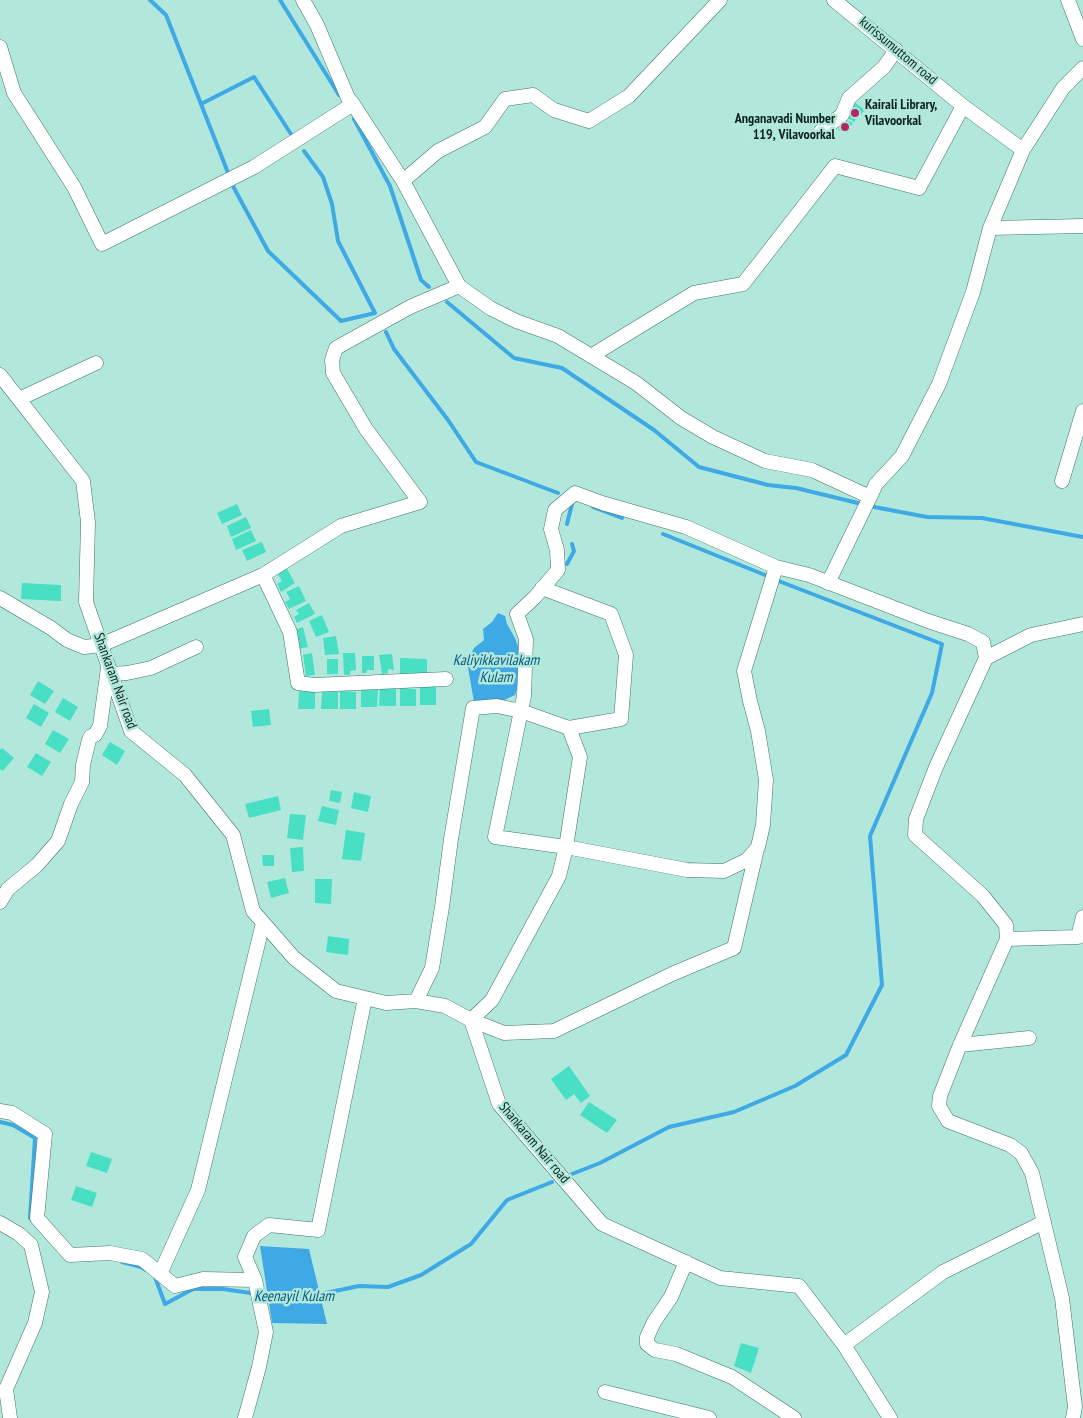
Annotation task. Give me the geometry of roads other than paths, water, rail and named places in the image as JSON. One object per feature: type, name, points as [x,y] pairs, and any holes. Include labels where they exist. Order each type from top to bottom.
[{"type":"street","points":[[302,0],[317,25],[345,90],[403,181],[459,286],[490,308],[516,321],[558,336],[636,384],[681,418],[713,437],[765,462],[812,470],[869,497]]},
{"type":"street","points":[[403,181],[438,152],[485,126],[505,99],[532,95],[554,110],[589,121],[629,96],[720,0]]},
{"type":"street","name":"kurissumuttom road","points":[[834,0],[963,106],[1023,150]]},
{"type":"street","points":[[1068,0],[1083,39]]},
{"type":"street","points":[[0,47],[14,93],[74,187],[102,244],[254,167],[353,104]]},
{"type":"street","points":[[821,131],[842,115],[849,98],[884,67],[896,50]]},
{"type":"street","points":[[828,583],[876,484],[902,456],[939,384],[973,292],[990,228],[1023,150],[1063,88],[1083,68]]},
{"type":"street","points":[[591,356],[694,293],[742,284],[835,166],[919,188],[963,106]]},
{"type":"street","points":[[990,228],[1083,226]]},
{"type":"street","points":[[0,598],[51,628],[67,640],[84,647],[101,645],[263,575],[341,526],[420,502],[362,422],[333,373],[332,360],[336,348],[410,307],[459,286]]},
{"type":"street","points":[[19,399],[96,363]]},
{"type":"street","name":"Shankaram Nair road","points":[[0,375],[83,481],[88,522],[86,602],[131,731],[185,775],[233,835],[253,911],[294,958],[336,991],[386,1003],[416,1001],[445,1006],[471,1020],[499,1104],[602,1224],[720,1278],[799,1286],[844,1345],[890,1418]]},
{"type":"street","points":[[1062,481],[1083,412]]},
{"type":"street","points":[[758,847],[747,860],[724,871],[687,870],[566,847],[495,837],[524,696],[526,639],[517,614],[558,570],[557,550],[551,529],[555,510],[575,493],[602,503],[686,527],[774,574],[809,575],[928,621],[968,634],[983,642],[986,658],[936,767],[916,819],[914,835],[983,896],[1006,926],[1006,939],[960,1044],[938,1106],[948,1121],[1010,1145],[1020,1153],[1032,1173],[1062,1298],[1075,1407],[1073,1418]]},
{"type":"street","points":[[569,728],[580,757],[566,847],[559,876],[492,1000],[471,1020],[504,1032],[554,1031],[672,974],[734,948],[763,825],[766,780],[758,731],[744,671],[774,574]]},
{"type":"street","points":[[263,575],[290,632],[298,683],[314,685],[446,679]]},
{"type":"street","points":[[416,1001],[432,968],[473,708],[497,706],[521,711],[569,728],[621,719],[626,655],[611,614],[542,588]]},
{"type":"street","points":[[986,658],[1031,636],[1083,624]]},
{"type":"street","points":[[0,902],[8,889],[37,865],[58,842],[71,804],[82,782],[83,765],[89,740],[91,736],[95,735],[100,726],[110,670],[127,674],[151,668],[196,647]]},
{"type":"street","points":[[1006,939],[1078,937],[1083,917]]},
{"type":"street","points":[[160,1274],[198,1190],[263,922]]},
{"type":"street","points":[[244,1418],[259,1367],[266,1332],[257,1289],[245,1257],[254,1236],[268,1225],[318,1230],[365,998]]},
{"type":"street","points":[[960,1044],[1029,1038]]},
{"type":"street","points":[[0,1111],[12,1113],[45,1134],[37,1218],[42,1241],[42,1292],[34,1323],[6,1389],[10,1418]]},
{"type":"street","points":[[844,1345],[943,1272],[1044,1222]]},
{"type":"street","points":[[0,1223],[19,1234],[42,1241],[70,1255],[110,1252],[142,1259],[175,1286],[203,1279],[257,1289]]},
{"type":"street","points":[[686,1262],[671,1297],[654,1322],[647,1337],[647,1344],[655,1350],[676,1354],[732,1377],[794,1418]]},
{"type":"street","points":[[605,1392],[709,1418]]},
{"type":"water","name":"Kaliyikkavilakam Kulam","points":[[498,613],[505,616],[515,638],[521,654],[522,673],[515,695],[500,702],[474,702],[467,662],[474,648],[484,640],[483,629],[492,622]]},
{"type":"water","name":"Keenayil Kulam","points":[[260,1246],[309,1249],[327,1324],[272,1323]]},
{"type":"waterway","points":[[150,0],[166,15],[234,188],[268,251],[341,321],[375,313],[338,241],[332,204],[323,177],[304,151]]},
{"type":"waterway","points":[[280,0],[339,95]]},
{"type":"waterway","points":[[201,104],[254,77],[291,134]]},
{"type":"waterway","points":[[354,119],[390,186],[421,280],[429,287]]},
{"type":"waterway","points":[[447,302],[514,358],[562,368],[654,430],[699,467],[768,485],[796,488],[862,504]]},
{"type":"waterway","points":[[386,332],[394,349],[448,420],[476,462],[558,493]]},
{"type":"waterway","points":[[567,524],[572,504]]},
{"type":"waterway","points":[[869,506],[927,517],[982,518],[1083,537]]},
{"type":"waterway","points":[[593,507],[622,518]]},
{"type":"waterway","points":[[663,534],[770,577]]},
{"type":"waterway","points":[[567,564],[574,551],[572,544]]},
{"type":"waterway","points":[[572,1174],[600,1163],[669,1127],[734,1112],[795,1086],[846,1055],[882,985],[870,836],[932,693],[942,644],[776,580]]},
{"type":"waterway","points":[[0,1122],[13,1125],[35,1138],[30,1218],[33,1221]]},
{"type":"waterway","points":[[316,1295],[359,1286],[388,1287],[421,1275],[471,1244],[507,1200],[552,1182]]},
{"type":"waterway","points":[[122,1262],[146,1270]]},
{"type":"waterway","points":[[155,1277],[165,1304],[193,1289],[223,1289],[271,1296]]},
{"type":"place","name":"Kairali Library, Vilavoorkal","points":[[855,113]]},
{"type":"place","name":"Anganavadi Number 119, Vilavoorkal","points":[[845,127]]}]
